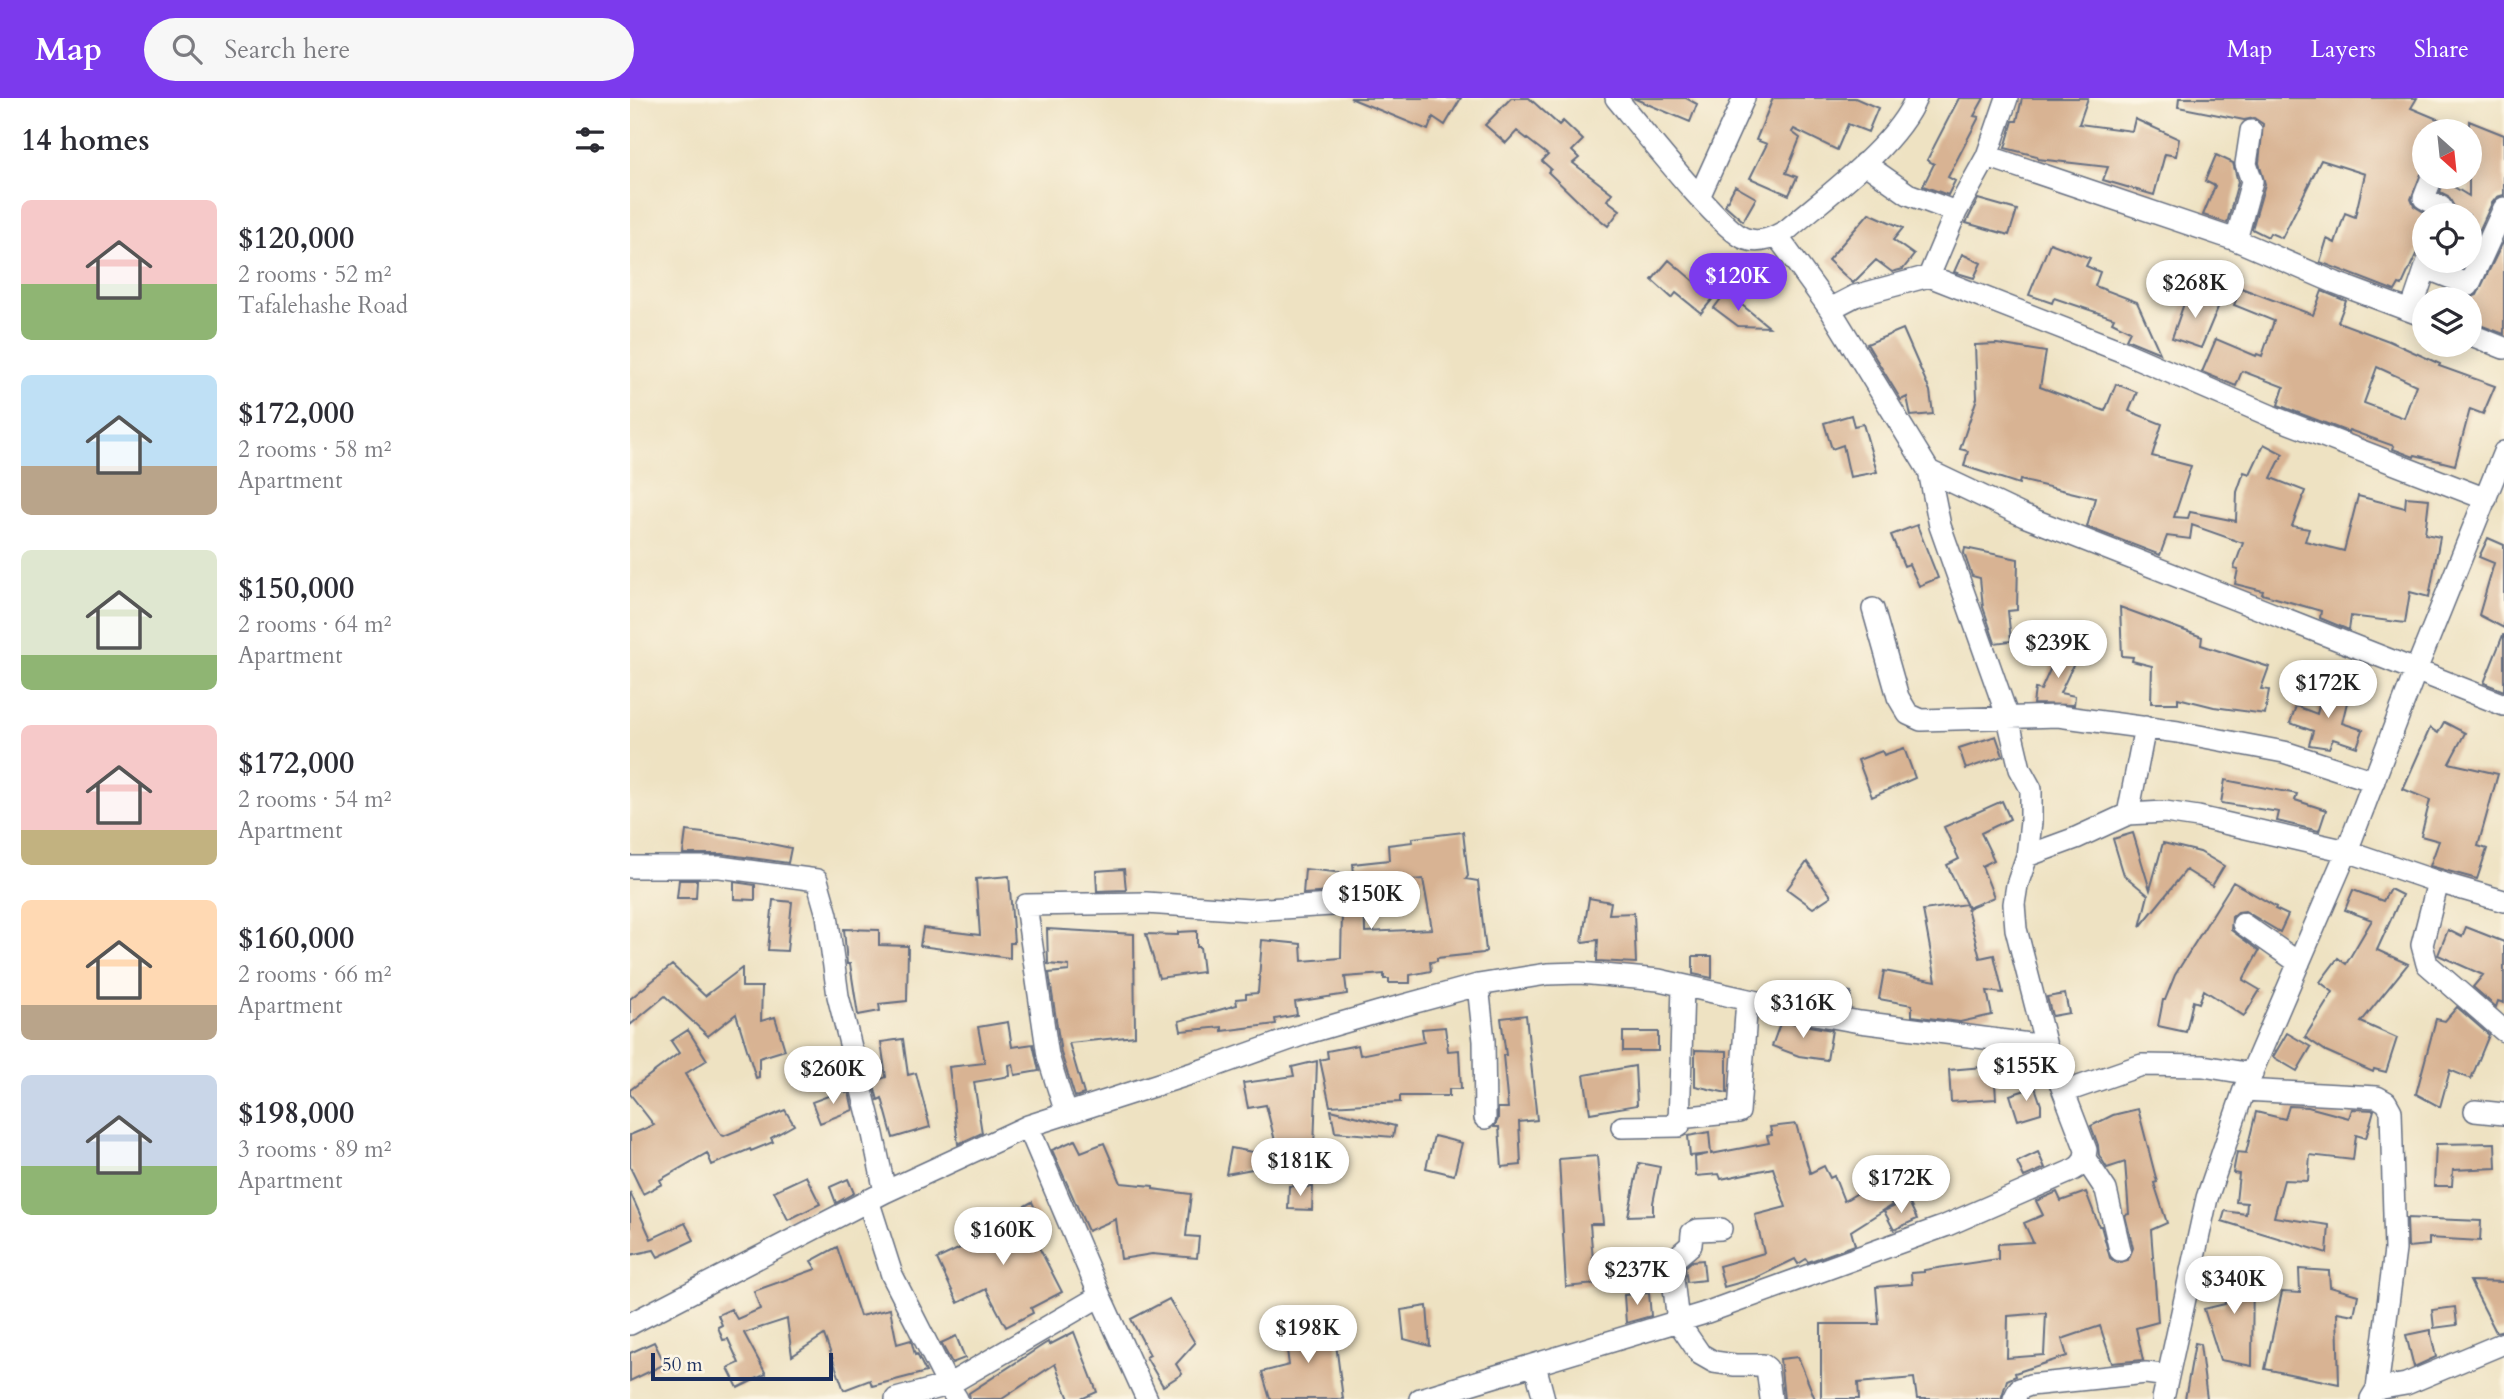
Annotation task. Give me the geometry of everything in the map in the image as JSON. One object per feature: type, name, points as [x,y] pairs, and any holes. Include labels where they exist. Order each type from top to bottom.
[{"type":"street","points":[[1616,98],[1699,197],[1745,239],[1760,241],[1787,230],[1864,163],[1895,132],[1916,98]]},
{"type":"street","points":[[1699,197],[1744,98]]},
{"type":"street","points":[[1929,276],[1956,212],[1987,156],[2007,98]]},
{"type":"street","points":[[2236,240],[2252,181],[2252,174],[2246,164],[2251,131]]},
{"type":"street","points":[[1987,156],[2236,240],[2412,312]]},
{"type":"street","points":[[1864,163],[1908,194],[1956,212]]},
{"type":"street","points":[[2427,189],[2424,198],[2433,203]]},
{"type":"street","points":[[2482,256],[2504,208]]},
{"type":"street","points":[[1777,236],[1830,309],[1929,471],[1940,526],[2008,718],[2020,769],[2031,789],[2027,856],[2014,904],[2016,929],[2046,1046],[2086,1150],[2086,1160],[2106,1189],[2120,1250]]},
{"type":"street","points":[[2445,273],[2469,285],[2474,273]]},
{"type":"street","points":[[1830,309],[1855,296],[1929,276],[2121,351],[2284,421],[2486,499]]},
{"type":"street","points":[[2482,339],[2504,348]]},
{"type":"street","points":[[2163,1399],[2207,1198],[2248,1082],[2347,851],[2504,452]]},
{"type":"street","points":[[1929,471],[2024,516],[2504,705]]},
{"type":"street","points":[[1873,609],[1898,697],[1908,714],[1921,720],[2058,716],[2144,727],[2284,752],[2374,781]]},
{"type":"street","points":[[2128,814],[2144,727]]},
{"type":"street","points":[[2027,856],[2076,838],[2128,814],[2165,812],[2199,817],[2347,851],[2504,901]]},
{"type":"street","points":[[630,867],[720,867],[817,880],[827,915],[838,996],[873,1134],[877,1196],[892,1275],[952,1392]]},
{"type":"street","points":[[2438,882],[2422,945],[2427,964],[2504,1031]]},
{"type":"street","points":[[1066,1114],[1048,1056],[1026,905],[1146,903],[1250,910],[1332,905]]},
{"type":"street","points":[[2243,924],[2299,963]]},
{"type":"street","points":[[630,1324],[877,1196],[1028,1126],[1212,1067],[1307,1033],[1478,985],[1546,974],[1580,973],[1659,980],[1860,1021],[2046,1046]]},
{"type":"street","points":[[1478,985],[1485,1041],[1485,1118]]},
{"type":"street","points":[[1622,1127],[1679,1126],[1683,986]]},
{"type":"street","points":[[1678,1118],[1739,1112],[1747,1000]]},
{"type":"street","points":[[2064,1092],[2142,1065],[2203,1066],[2248,1082],[2377,1097],[2386,1102],[2391,1111],[2395,1250],[2374,1394],[2409,1391],[2504,1343]]},
{"type":"street","points":[[2475,1111],[2504,1114]]},
{"type":"street","points":[[1028,1126],[1147,1399]]},
{"type":"street","points":[[1420,1399],[1477,1391],[1535,1365],[1678,1322],[1945,1226],[2070,1172],[2086,1160]]},
{"type":"street","points":[[1721,1229],[1698,1230],[1692,1233],[1691,1245],[1671,1262],[1678,1322],[1700,1354],[1714,1362],[1763,1365],[1767,1368],[1771,1399]]},
{"type":"street","points":[[896,1399],[952,1392],[1100,1296]]},
{"type":"street","points":[[1535,1365],[1544,1399]]},
{"type":"street","points":[[2014,1399],[2019,1389],[2030,1385],[2121,1374],[2168,1376]]},
{"type":"building","points":[[1350,98],[1461,98],[1445,125],[1433,117],[1428,130]]},
{"type":"building","points":[[1511,98],[1529,98],[1559,125],[1563,121],[1583,140],[1572,151],[1579,158],[1573,163],[1612,193],[1607,200],[1620,210],[1608,226],[1548,172],[1551,169],[1542,161],[1548,155],[1517,131],[1506,143],[1485,125]]},
{"type":"building","points":[[1633,98],[1686,98],[1697,104],[1690,122]]},
{"type":"building","points":[[1773,98],[1855,98],[1878,108],[1868,132],[1848,124],[1837,150],[1794,129],[1792,132],[1800,138],[1786,173],[1797,177],[1789,195],[1750,178],[1767,144],[1756,140]]},
{"type":"building","points":[[1959,98],[1984,98],[1974,116],[1979,117],[1948,177],[1955,181],[1948,195],[1923,186],[1934,164],[1927,160]]},
{"type":"building","points":[[2022,98],[2088,98],[2079,124],[2132,131],[2135,119],[2179,139],[2176,156],[2165,154],[2154,195],[2103,180],[2108,167],[2038,159],[2037,156],[2005,148],[2013,121],[2017,121]]},
{"type":"building","points":[[2179,98],[2417,98],[2411,108],[2437,119],[2412,119],[2412,189],[2415,189],[2411,199],[2412,263],[2402,285],[2399,284],[2395,291],[2320,262],[2327,239],[2335,243],[2345,213],[2355,217],[2365,174],[2321,160],[2282,238],[2270,233],[2268,237],[2252,229],[2265,184],[2259,163],[2263,124],[2254,118],[2244,120],[2178,107]]},
{"type":"building","points":[[2482,126],[2504,135],[2504,195],[2497,197],[2492,203],[2482,225],[2482,203],[2452,203],[2448,196],[2440,192],[2441,189],[2457,189],[2469,196],[2469,189],[2482,189]]},
{"type":"building","points":[[2216,155],[2233,163],[2238,182],[2227,223],[2203,215],[2215,186],[2205,181]]},
{"type":"building","points":[[1735,186],[1756,198],[1743,221],[1725,205]]},
{"type":"building","points":[[1978,199],[2017,210],[2009,235],[1966,223]]},
{"type":"building","points":[[1869,213],[1903,228],[1893,240],[1914,255],[1903,269],[1892,272],[1876,260],[1853,283],[1828,260]]},
{"type":"building","points":[[2504,240],[2504,334],[2482,326],[2481,287]]},
{"type":"building","points":[[2050,243],[2090,258],[2086,266],[2100,272],[2095,286],[2137,302],[2160,353],[2126,339],[2130,331],[2112,322],[2114,318],[2054,298],[2052,303],[2029,295]]},
{"type":"building","points":[[1962,254],[1981,263],[1974,278],[1954,272]]},
{"type":"building","points":[[1669,260],[1697,284],[1699,282],[1716,295],[1701,313],[1676,293],[1672,298],[1652,280]]},
{"type":"building","points":[[2241,288],[2313,315],[2322,291],[2346,301],[2338,322],[2412,351],[2412,357],[2424,357],[2440,364],[2439,366],[2495,386],[2483,414],[2470,409],[2455,465],[2415,455],[2414,457],[2393,449],[2394,446],[2349,430],[2348,432],[2278,405],[2284,387],[2242,371],[2236,386],[2202,372],[2216,339],[2262,356],[2274,321],[2234,305]],"holes":[[[2377,367],[2416,385],[2404,418],[2364,403]]]},
{"type":"building","points":[[1726,292],[1769,327],[1738,326],[1714,308]]},
{"type":"building","points":[[2188,292],[2219,305],[2201,348],[2172,338]]},
{"type":"building","points":[[1903,329],[1930,391],[1933,414],[1911,416],[1907,397],[1901,400],[1867,344]]},
{"type":"building","points":[[1997,344],[2046,352],[2040,387],[2105,411],[2116,384],[2137,392],[2129,411],[2162,424],[2152,456],[2191,466],[2174,517],[2188,518],[2190,512],[2236,521],[2237,492],[2244,472],[2250,474],[2264,444],[2283,454],[2271,478],[2305,491],[2292,526],[2309,529],[2305,541],[2344,551],[2358,496],[2405,508],[2406,497],[2429,499],[2425,534],[2440,537],[2429,597],[2410,592],[2405,623],[2351,616],[2349,630],[2320,618],[2321,611],[2235,584],[2238,569],[2234,568],[2243,543],[2192,525],[2190,539],[2167,536],[2160,555],[2087,527],[2095,498],[2020,480],[2019,484],[1964,466],[1968,451],[1960,449],[1977,398],[1975,345]]},
{"type":"building","points":[[1851,415],[1854,426],[1863,424],[1877,472],[1850,477],[1843,445],[1832,449],[1824,423]]},
{"type":"building","points":[[1917,525],[1938,578],[1919,586],[1909,564],[1904,566],[1891,535]]},
{"type":"building","points":[[2488,538],[2504,545],[2504,628],[2479,615],[2494,563],[2479,557]]},
{"type":"building","points":[[1965,548],[2018,559],[2017,610],[2008,611],[2011,641],[1995,643],[1983,607],[1980,578],[1972,576],[1964,553]]},
{"type":"building","points":[[2120,607],[2202,637],[2201,645],[2269,667],[2261,689],[2269,690],[2265,714],[2214,707],[2178,698],[2178,703],[2151,703],[2152,666],[2132,661],[2133,657],[2122,656]]},
{"type":"building","points":[[2504,635],[2504,691],[2484,683]]},
{"type":"building","points":[[2060,647],[2080,651],[2060,693],[2075,696],[2074,705],[2033,704],[2035,689],[2041,690]]},
{"type":"building","points":[[2324,685],[2350,690],[2342,723],[2363,730],[2357,747],[2333,739],[2329,748],[2309,745],[2313,731],[2290,723],[2296,706],[2317,714]]},
{"type":"building","points":[[2444,722],[2465,733],[2449,763],[2498,774],[2478,846],[2487,849],[2477,879],[2430,866],[2439,841],[2421,836],[2430,800],[2403,789],[2430,728],[2438,733]]},
{"type":"building","points":[[1996,736],[2003,756],[1966,769],[1959,748]]},
{"type":"building","points":[[1904,748],[1915,778],[1872,797],[1858,760],[1882,751],[1884,755]]},
{"type":"building","points":[[2225,780],[2297,794],[2295,800],[2326,810],[2319,831],[2277,821],[2279,812],[2221,803]]},
{"type":"building","points":[[2002,801],[2010,819],[1981,833],[1994,860],[1982,866],[1994,897],[1968,908],[1947,865],[1959,859],[1944,827]]},
{"type":"building","points":[[686,831],[737,837],[791,848],[788,863],[722,854],[683,854]]},
{"type":"building","points":[[1463,832],[1468,876],[1466,879],[1478,881],[1486,951],[1437,958],[1437,961],[1430,962],[1431,971],[1410,975],[1410,983],[1389,983],[1389,979],[1384,979],[1384,974],[1345,977],[1347,994],[1295,1002],[1297,1015],[1275,1019],[1276,1024],[1222,1031],[1222,1027],[1181,1031],[1179,1021],[1237,1005],[1236,999],[1246,998],[1246,994],[1258,993],[1262,940],[1301,944],[1302,961],[1341,958],[1342,913],[1345,905],[1343,898],[1332,892],[1303,894],[1305,869],[1354,874],[1353,864],[1389,860],[1388,845],[1413,842],[1412,838]],"holes":[[[1423,879],[1432,929],[1365,932],[1364,884]]]},
{"type":"building","points":[[2133,833],[2150,890],[2163,843],[2200,852],[2224,866],[2212,886],[2186,870],[2140,927],[2148,895],[2124,875],[2113,839]]},
{"type":"building","points":[[1807,862],[1831,896],[1813,908],[1787,889]]},
{"type":"building","points":[[1124,869],[1126,890],[1097,891],[1096,871]]},
{"type":"building","points":[[1009,876],[1014,943],[1010,943],[1010,958],[920,946],[923,928],[980,935],[976,879]]},
{"type":"building","points":[[679,880],[697,880],[696,898],[677,898]]},
{"type":"building","points":[[734,882],[755,885],[755,900],[734,899]]},
{"type":"building","points":[[2233,882],[2288,915],[2280,932],[2245,911],[2232,917],[2231,930],[2259,951],[2243,980],[2260,990],[2244,1016],[2204,990],[2199,1003],[2193,1001],[2186,1032],[2158,1026],[2163,1000],[2175,975]]},
{"type":"building","points":[[2390,889],[2402,895],[2377,950],[2408,964],[2361,1022],[2397,1038],[2386,1072],[2374,1069],[2373,1072],[2326,1051],[2305,1037],[2333,992],[2320,982],[2338,958],[2346,964],[2372,920],[2345,910],[2353,890],[2383,901]]},
{"type":"building","points":[[1589,898],[1611,902],[1609,914],[1634,913],[1636,963],[1597,961],[1598,940],[1582,942]]},
{"type":"building","points":[[773,900],[792,902],[787,951],[768,950]]},
{"type":"building","points":[[1966,904],[1980,958],[1994,955],[2003,993],[1987,991],[1992,1015],[1960,1022],[1912,1016],[1912,1005],[1879,999],[1884,971],[1936,981],[1923,910]]},
{"type":"building","points":[[2466,927],[2504,942],[2504,1003],[2498,1001],[2496,1007],[2473,987],[2483,975],[2438,955],[2448,930],[2462,937]]},
{"type":"building","points":[[844,929],[879,930],[879,945],[908,946],[907,1001],[879,1004],[880,1011],[858,1015],[850,964],[847,964]]},
{"type":"building","points":[[1047,929],[1134,934],[1135,1036],[1069,1043],[1084,1094],[1075,1097],[1061,1053],[1049,973],[1069,971],[1069,966],[1048,964]]},
{"type":"building","points":[[1197,931],[1197,947],[1200,947],[1203,972],[1159,978],[1146,934],[1178,935],[1178,932]]},
{"type":"building","points":[[1693,956],[1712,956],[1712,978],[1693,974]]},
{"type":"building","points":[[672,965],[705,996],[742,968],[742,987],[762,987],[761,1021],[775,1017],[785,1050],[759,1058],[759,1077],[756,1078],[736,1014],[708,1036],[665,996],[630,1025],[630,999]]},
{"type":"building","points":[[1794,985],[1851,992],[1850,1007],[1790,996]]},
{"type":"building","points":[[2065,994],[2069,1013],[2052,1016],[2047,997]]},
{"type":"building","points":[[2457,1007],[2489,1035],[2471,1079],[2450,1070],[2440,1107],[2416,1094],[2436,1019],[2445,1021]]},
{"type":"building","points":[[1526,1015],[1537,1120],[1519,1122],[1521,1165],[1502,1167],[1499,1127],[1494,1127],[1498,1119],[1498,1108],[1508,1108],[1503,1055],[1506,1055],[1501,1018]]},
{"type":"building","points":[[1781,1021],[1832,1030],[1827,1060],[1799,1056],[1772,1046]]},
{"type":"building","points":[[1008,1022],[1012,1047],[1033,1044],[1039,1071],[1015,1075],[1013,1064],[1009,1065],[1010,1076],[974,1082],[982,1133],[958,1144],[949,1067],[985,1063],[978,1027]]},
{"type":"building","points":[[1445,1027],[1448,1051],[1459,1050],[1461,1089],[1449,1089],[1449,1096],[1400,1096],[1400,1102],[1330,1106],[1320,1060],[1328,1058],[1327,1051],[1358,1045],[1360,1055],[1424,1042],[1422,1029]]},
{"type":"building","points":[[688,1030],[707,1060],[685,1074],[721,1135],[785,1110],[794,1125],[771,1138],[773,1142],[712,1165],[707,1153],[660,1180],[662,1184],[643,1194],[630,1167],[630,1135],[654,1125],[630,1094],[630,1090],[679,1053],[671,1041]]},
{"type":"building","points":[[1623,1032],[1658,1032],[1658,1051],[1623,1051]]},
{"type":"building","points":[[2287,1033],[2311,1047],[2297,1071],[2273,1057]]},
{"type":"building","points":[[903,1039],[908,1075],[916,1073],[930,1127],[893,1138],[882,1098],[878,1100],[873,1082],[886,1077],[881,1042]]},
{"type":"building","points":[[1695,1050],[1727,1051],[1727,1093],[1695,1086]]},
{"type":"building","points":[[1317,1061],[1314,1148],[1297,1147],[1299,1160],[1226,1174],[1231,1148],[1279,1157],[1266,1105],[1248,1108],[1243,1083],[1294,1076],[1292,1067]]},
{"type":"building","points":[[1635,1066],[1637,1105],[1590,1113],[1584,1075]]},
{"type":"building","points":[[1994,1066],[1996,1099],[1951,1102],[1949,1070]]},
{"type":"building","points":[[2035,1087],[2041,1113],[2018,1120],[2010,1095]]},
{"type":"building","points":[[844,1090],[849,1092],[853,1110],[820,1123],[812,1102]]},
{"type":"building","points":[[2289,1106],[2308,1107],[2349,1118],[2352,1109],[2374,1110],[2366,1138],[2356,1135],[2353,1160],[2310,1155],[2308,1181],[2284,1180],[2274,1217],[2329,1225],[2327,1253],[2222,1221],[2225,1211],[2246,1214],[2247,1203],[2236,1202],[2239,1174],[2233,1173],[2237,1152],[2246,1153],[2256,1112],[2285,1119]]},
{"type":"building","points":[[2138,1109],[2157,1182],[2154,1183],[2167,1223],[2151,1230],[2158,1322],[2136,1328],[2143,1360],[2112,1363],[2100,1326],[2062,1339],[2067,1356],[2015,1373],[2016,1376],[2007,1380],[2001,1399],[1917,1399],[1914,1378],[1858,1383],[1859,1399],[1821,1399],[1821,1324],[1879,1324],[1876,1287],[1912,1284],[1911,1273],[1924,1270],[1998,1259],[1998,1244],[2033,1242],[2024,1223],[2043,1215],[2036,1201],[2057,1192],[2061,1201],[2086,1192],[2101,1226],[2110,1258],[2117,1263],[2128,1260],[2133,1248],[2125,1215],[2129,1214],[2125,1162],[2107,1168],[2099,1155],[2091,1126],[2113,1115]],"holes":[[[2046,1313],[2044,1355],[2007,1358],[2008,1316]]]},
{"type":"building","points":[[1331,1110],[1395,1126],[1393,1137],[1335,1132]]},
{"type":"building","points":[[1796,1124],[1810,1173],[1824,1166],[1830,1178],[1834,1176],[1844,1201],[1878,1181],[1892,1205],[1851,1231],[1855,1245],[1808,1262],[1806,1259],[1798,1264],[1795,1259],[1756,1278],[1724,1287],[1719,1266],[1764,1253],[1755,1215],[1786,1207],[1773,1168],[1721,1179],[1719,1174],[1696,1176],[1695,1157],[1708,1154],[1690,1156],[1688,1136],[1709,1132],[1711,1154],[1769,1143],[1767,1136],[1772,1135],[1770,1127]]},
{"type":"building","points":[[1434,1136],[1462,1143],[1454,1175],[1426,1168]]},
{"type":"building","points":[[1075,1140],[1081,1152],[1104,1143],[1121,1183],[1191,1194],[1186,1236],[1199,1237],[1197,1258],[1152,1254],[1121,1259],[1116,1219],[1088,1231],[1052,1150]]},
{"type":"building","points":[[2495,1143],[2496,1168],[2453,1170],[2452,1186],[2434,1186],[2436,1144]]},
{"type":"building","points":[[2038,1152],[2045,1168],[2024,1177],[2017,1162]]},
{"type":"building","points":[[1597,1156],[1603,1224],[1590,1224],[1595,1284],[1566,1287],[1559,1159]]},
{"type":"building","points":[[1639,1163],[1660,1167],[1653,1215],[1628,1216]]},
{"type":"building","points":[[806,1176],[820,1204],[788,1220],[774,1191]]},
{"type":"building","points":[[848,1179],[854,1193],[836,1203],[830,1187]]},
{"type":"building","points":[[1289,1186],[1313,1187],[1312,1210],[1288,1209]]},
{"type":"building","points":[[630,1192],[651,1239],[685,1223],[694,1240],[658,1257],[654,1250],[630,1255]]},
{"type":"building","points":[[1908,1200],[1917,1219],[1894,1230],[1884,1211]]},
{"type":"building","points":[[1032,1202],[1041,1221],[1029,1228],[1062,1292],[1031,1308],[1033,1313],[1006,1327],[986,1289],[958,1303],[937,1259],[971,1243],[968,1237]]},
{"type":"building","points":[[2407,1218],[2481,1221],[2480,1241],[2429,1238],[2429,1245],[2408,1247]]},
{"type":"building","points":[[837,1247],[860,1316],[890,1309],[897,1344],[911,1340],[915,1355],[917,1354],[926,1372],[872,1386],[870,1380],[844,1390],[824,1335],[792,1356],[787,1319],[744,1333],[766,1374],[738,1388],[728,1368],[739,1363],[728,1339],[723,1340],[718,1327],[722,1325],[718,1315],[731,1309],[737,1319],[760,1309],[754,1291],[816,1269],[811,1261]]},
{"type":"building","points":[[1703,1260],[1705,1280],[1687,1282],[1685,1267],[1692,1261]]},
{"type":"building","points":[[2223,1264],[2253,1266],[2252,1366],[2220,1360],[2204,1309],[2225,1304]]},
{"type":"building","points":[[2299,1269],[2329,1271],[2330,1287],[2358,1295],[2354,1315],[2337,1312],[2339,1384],[2265,1369],[2282,1292],[2300,1293]]},
{"type":"building","points":[[2470,1281],[2504,1282],[2504,1330],[2496,1332]]},
{"type":"building","points":[[1649,1293],[1651,1316],[1626,1323],[1624,1295]]},
{"type":"building","points":[[1169,1299],[1195,1343],[1176,1364],[1182,1374],[1163,1386],[1146,1357],[1150,1355],[1131,1319]]},
{"type":"building","points":[[1427,1306],[1430,1346],[1404,1339],[1401,1310]]},
{"type":"building","points":[[2455,1307],[2457,1325],[2434,1328],[2432,1310]]},
{"type":"building","points":[[1333,1320],[1343,1399],[1270,1399],[1262,1372],[1289,1365],[1284,1327]]},
{"type":"building","points":[[2430,1330],[2436,1357],[2414,1367],[2406,1335]]},
{"type":"building","points":[[1074,1332],[1097,1392],[1081,1399],[1069,1399],[1055,1364],[1002,1399],[970,1399],[969,1393],[1043,1345],[1048,1342],[1049,1345]]},
{"type":"building","points":[[956,1336],[965,1358],[952,1363],[941,1343]]},
{"type":"building","points":[[654,1342],[665,1364],[630,1381],[630,1353]]},
{"type":"building","points":[[2195,1343],[2200,1344],[2207,1399],[2185,1399]]},
{"type":"building","points":[[1798,1357],[1815,1399],[1784,1399],[1780,1359]]}]
